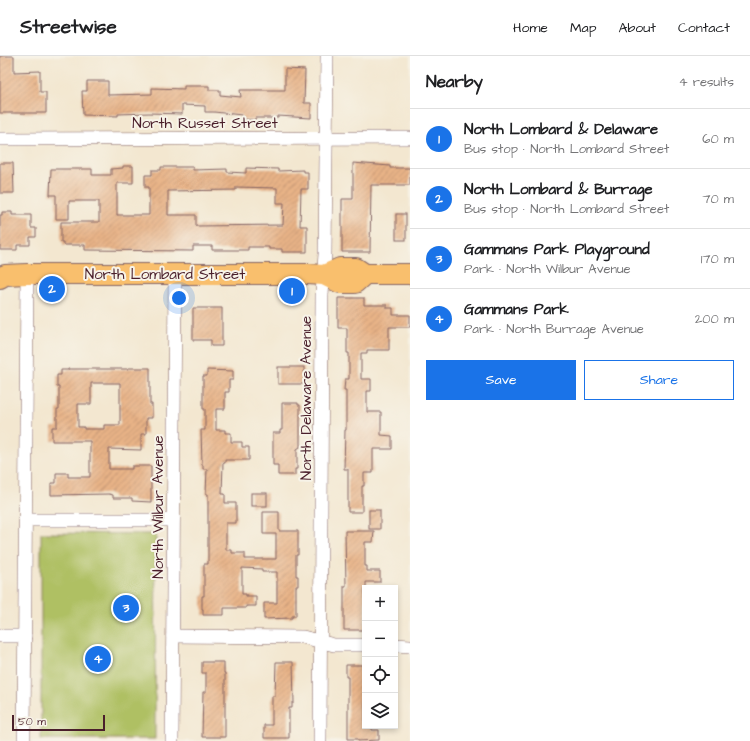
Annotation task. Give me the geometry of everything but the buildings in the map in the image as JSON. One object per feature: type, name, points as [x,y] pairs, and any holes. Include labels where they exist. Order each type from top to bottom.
[{"type":"main road","name":"North Lombard Street","points":[[2,275],[324,275],[340,268],[356,268],[365,274],[410,274]]},
{"type":"street","name":"North Delaware Avenue","points":[[320,741],[322,295],[324,275],[326,56]]},
{"type":"street","name":"North Russet Street","points":[[0,139],[410,138]]},
{"type":"street","points":[[24,741],[27,274]]},
{"type":"street","name":"North Wilbur Avenue","points":[[172,741],[175,274]]},
{"type":"street","points":[[26,520],[173,520]]},
{"type":"street","points":[[0,636],[25,636]]},
{"type":"street","points":[[173,636],[303,637],[334,645],[362,645]]},
{"type":"street","points":[[398,646],[410,646]]},
{"type":"green space","points":[[41,533],[156,534],[155,739],[41,739]]},
{"type":"place","name":"North Lombard & Burrage","points":[[52,289]]},
{"type":"place","name":"North Lombard & Delaware","points":[[292,291]]},
{"type":"place","name":"Gammans Park Playground","points":[[126,608]]},
{"type":"place","name":"Gammans Park","points":[[98,659]]}]
